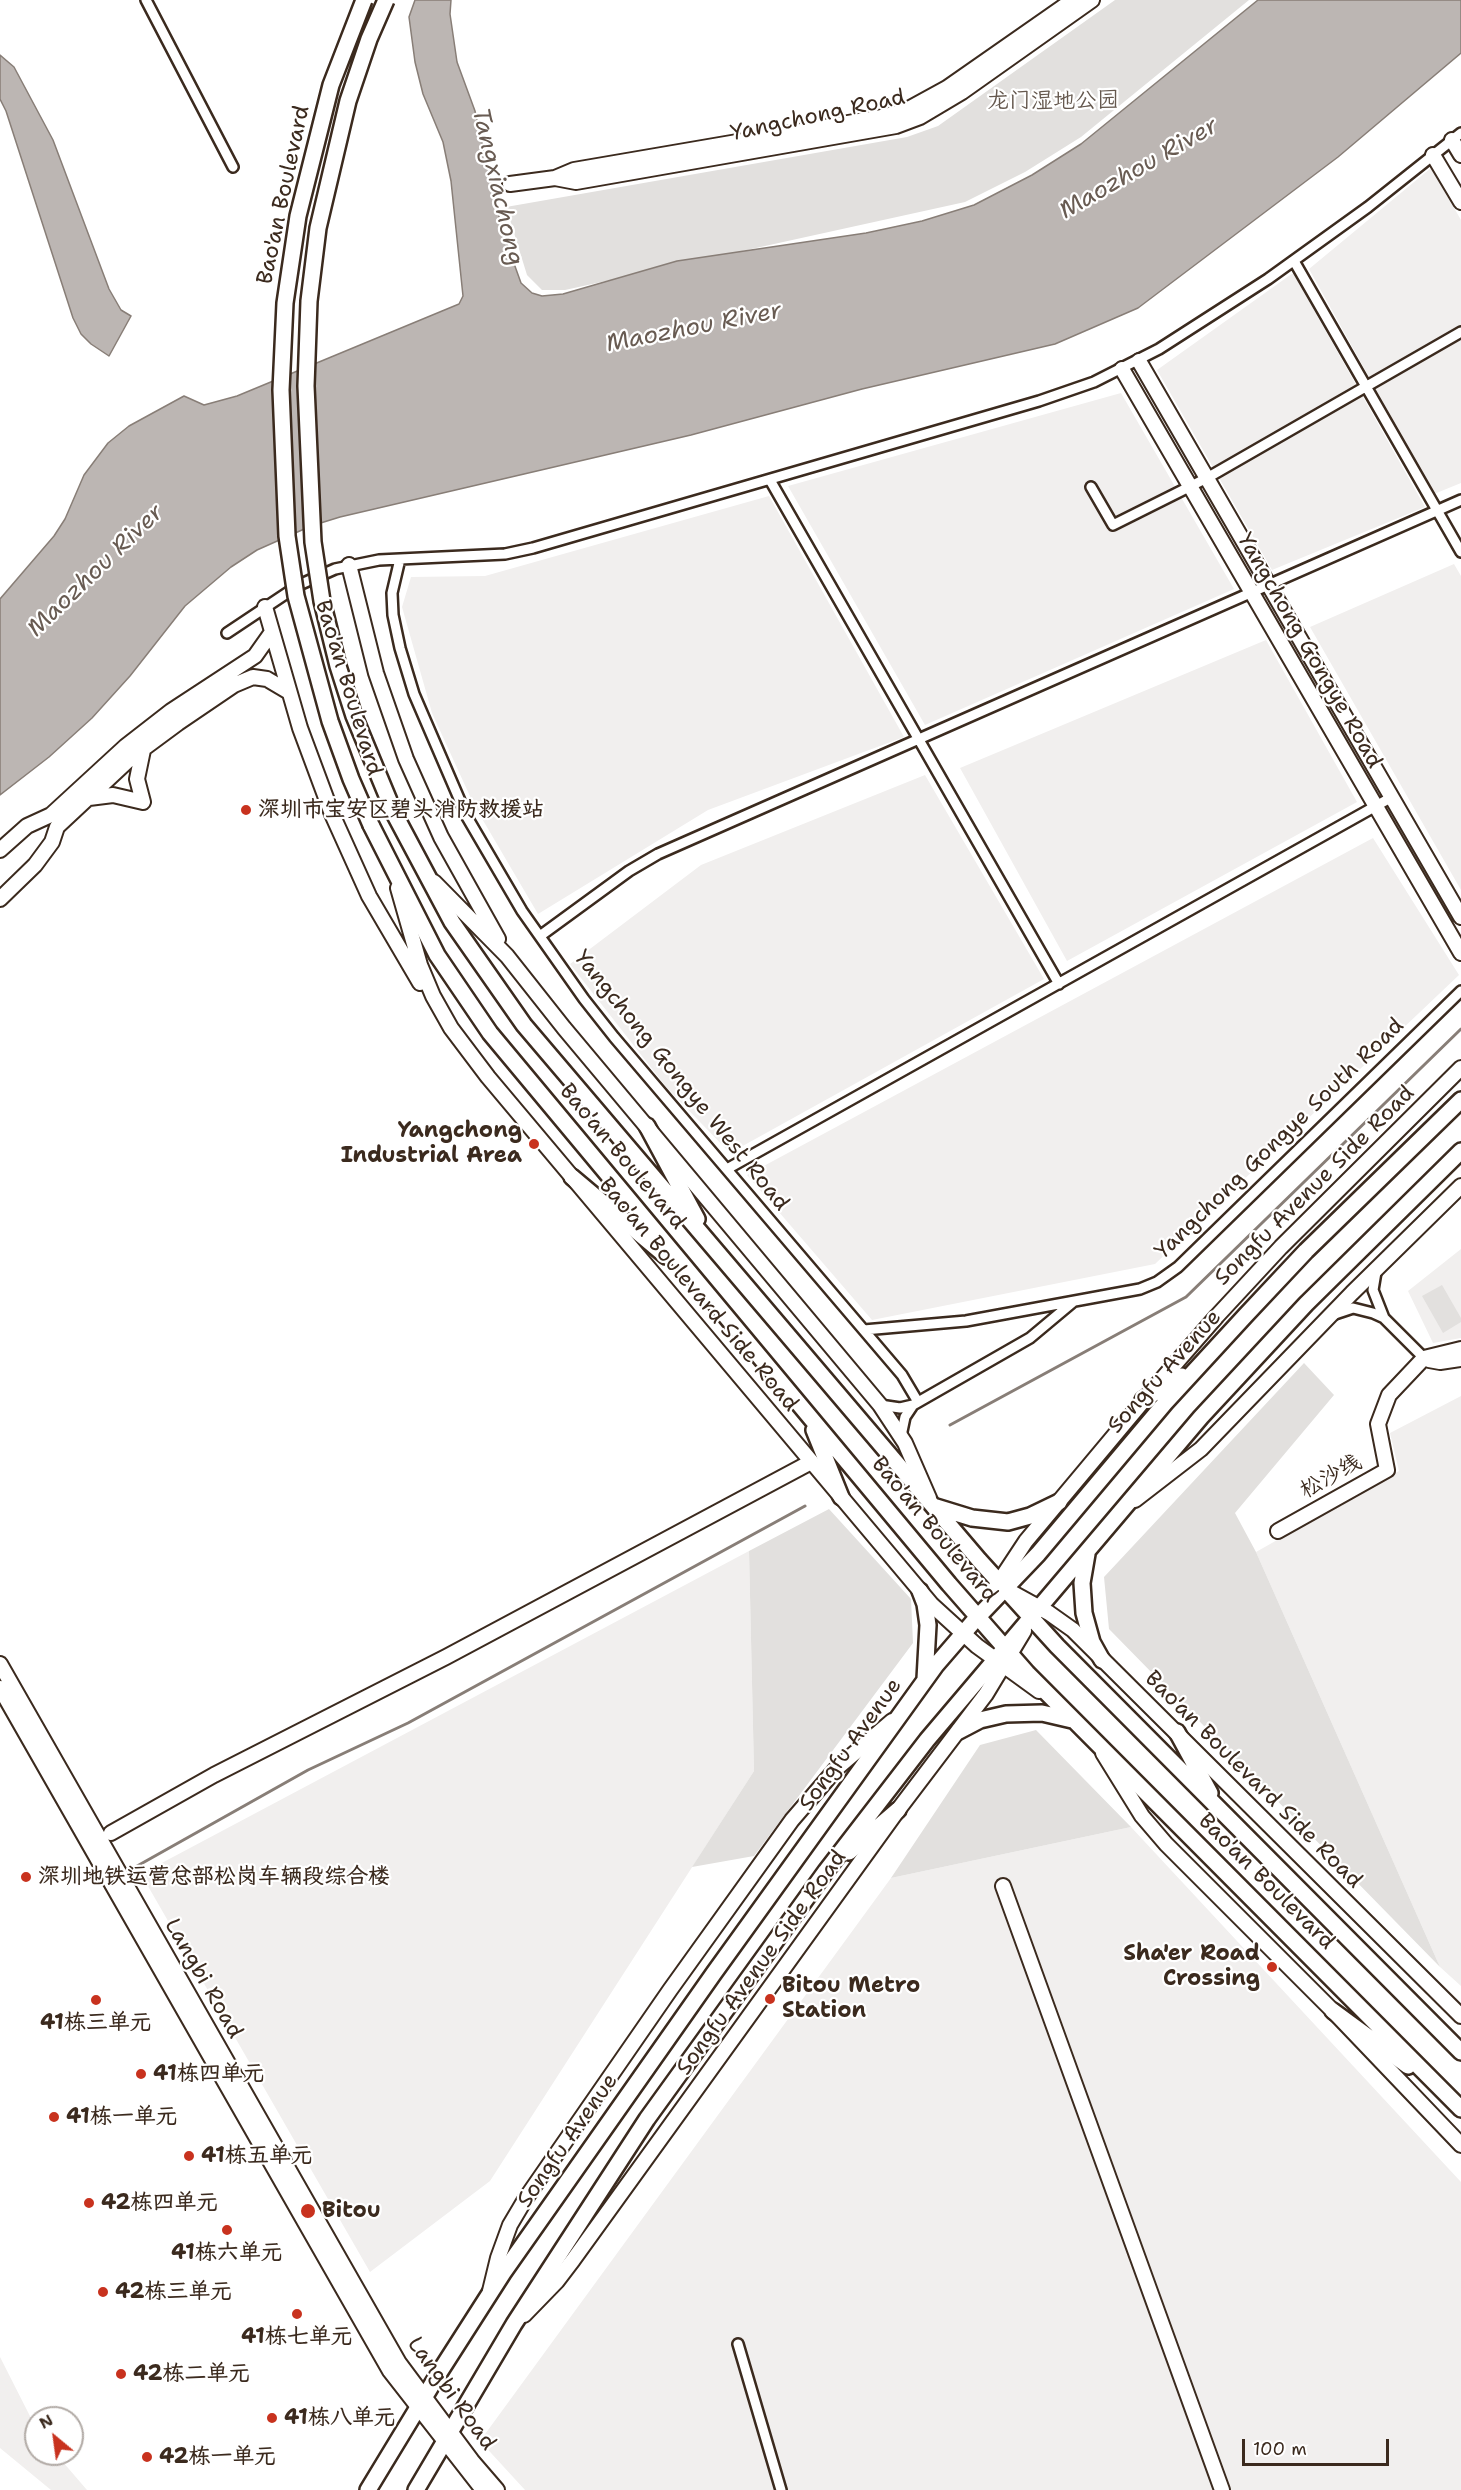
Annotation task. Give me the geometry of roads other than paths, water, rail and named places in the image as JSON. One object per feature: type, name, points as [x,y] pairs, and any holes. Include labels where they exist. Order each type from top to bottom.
[{"type":"main road","name":"Bao'an Boulevard","points":[[364,0],[331,85],[298,216],[285,303],[281,399],[287,536],[296,596],[330,721],[351,779],[386,858],[437,955],[476,1015],[977,1617],[1004,1658],[1057,1703],[1461,2109]]},
{"type":"main road","name":"Bao'an Boulevard","points":[[386,0],[369,39],[348,101],[318,228],[309,301],[306,386],[312,533],[322,601],[332,644],[351,708],[395,815],[418,862],[466,944],[524,1025],[1002,1585],[1036,1613],[1218,1809],[1461,2052]]},
{"type":"main road","name":"Songfu Avenue","points":[[369,2490],[488,2296],[714,1973],[924,1682],[1002,1585],[1038,1554],[1204,1360],[1306,1251],[1461,1100]]},
{"type":"main road","points":[[646,1126],[701,1227],[721,1257]]},
{"type":"main road","points":[[416,2490],[514,2324],[647,2119],[826,1871],[927,1740],[1004,1658],[1036,1613],[1201,1418],[1341,1268],[1461,1152]]},
{"type":"main road","points":[[572,1178],[697,1282]]},
{"type":"main road","points":[[1143,1400],[1204,1360]]},
{"type":"main road","points":[[805,1411],[841,1497]]},
{"type":"main road","points":[[933,1506],[972,1518],[1008,1521],[1037,1514],[1059,1502]]},
{"type":"main road","points":[[1088,1551],[1082,1583],[1084,1613],[1089,1635],[1102,1660]]},
{"type":"main road","points":[[920,1591],[925,1604],[928,1625],[928,1657],[924,1682]]},
{"type":"main road","points":[[959,1731],[980,1720],[1005,1714],[1042,1713],[1075,1721]]},
{"type":"main road","points":[[1177,1732],[1218,1809]]},
{"type":"main road","points":[[826,1871],[898,1810]]},
{"type":"main road","points":[[1333,2011],[1446,2094]]},
{"type":"street","points":[[146,0],[233,167]]},
{"type":"street","name":"Yangchong Road","points":[[510,184],[555,178],[574,170],[865,120],[905,111],[947,88],[1073,0]]},
{"type":"street","name":"Yangchong Road","points":[[555,178],[576,182],[902,124],[962,92],[1092,0]]},
{"type":"street","points":[[227,633],[311,578],[349,565],[400,559],[496,555],[534,548],[1039,401],[1122,369],[1215,315],[1294,261],[1368,207],[1457,136],[1461,155]]},
{"type":"street","points":[[1433,155],[1461,202]]},
{"type":"street","points":[[1294,261],[1461,552]]},
{"type":"street","points":[[1091,487],[1113,525],[1190,488],[1461,332]]},
{"type":"street","name":"Yangchong Gongye Road","points":[[1139,361],[1461,917]]},
{"type":"street","name":"Yangchong Gongye Road","points":[[1122,369],[1461,953]]},
{"type":"street","points":[[770,480],[1059,984]]},
{"type":"street","points":[[540,936],[648,859],[1461,500]]},
{"type":"street","name":"Yangchong Gongye West Road","points":[[400,559],[392,593],[393,615],[414,694],[467,817],[522,911],[614,1037],[902,1375],[916,1403]]},
{"type":"street","points":[[349,565],[382,694],[414,777],[462,878],[493,932],[564,1028],[880,1405],[901,1436],[933,1506]]},
{"type":"street","points":[[265,607],[307,748],[355,869],[397,946],[441,1013]]},
{"type":"street","points":[[0,850],[27,826],[51,815],[135,739],[171,711],[255,656],[272,632]]},
{"type":"street","points":[[2,898],[35,866],[52,842],[57,827],[143,750],[177,723],[234,685],[253,677],[267,680],[289,692]]},
{"type":"street","points":[[89,798],[113,795],[143,802],[137,779],[143,750]]},
{"type":"street","points":[[727,1169],[1392,797]]},
{"type":"street","name":"Bao'an Boulevard Side Road","points":[[386,858],[400,896],[420,965],[441,1013],[488,1077],[920,1591],[962,1634],[1004,1658]]},
{"type":"street","points":[[418,862],[519,970]]},
{"type":"street","name":"Yangchong Gongye South Road","points":[[864,1330],[966,1322],[1140,1289],[1157,1282],[1172,1272],[1461,991]]},
{"type":"street","name":"Songfu Avenue Side Road","points":[[1002,1585],[1026,1541],[1143,1400],[1260,1269],[1461,1068]]},
{"type":"street","points":[[1126,1507],[1201,1449],[1326,1319],[1461,1186]]},
{"type":"street","points":[[1378,1267],[1374,1275],[1373,1290],[1384,1318]]},
{"type":"street","points":[[880,1405],[893,1408],[916,1403],[1030,1338],[1073,1302]]},
{"type":"street","points":[[1326,1319],[1353,1308],[1373,1313],[1384,1318],[1424,1358],[1440,1362],[1461,1359]]},
{"type":"street","points":[[1424,1358],[1461,1348]]},
{"type":"street","name":"松沙线","points":[[1278,1531],[1388,1470],[1378,1424],[1389,1395],[1424,1358]]},
{"type":"street","points":[[901,1436],[905,1417],[916,1403]]},
{"type":"street","points":[[111,1833],[214,1775],[446,1657],[811,1462]]},
{"type":"street","name":"Bao'an Boulevard Side Road","points":[[1036,1613],[1066,1625],[1177,1732],[1461,2016]]},
{"type":"street","name":"Songfu Avenue Side Road","points":[[514,2324],[539,2301],[573,2260],[898,1810],[959,1731],[1004,1658]]},
{"type":"street","name":"Langbi Road","points":[[0,1664],[421,2402]]},
{"type":"street","name":"Langbi Road","points":[[0,1688],[390,2371],[421,2402],[483,2490]]},
{"type":"street","points":[[488,2296],[510,2225],[526,2198],[670,1990],[792,1820],[836,1769],[901,1714]]},
{"type":"street","points":[[1097,1744],[1124,1789],[1166,1844],[1333,2011],[1461,2145]]},
{"type":"street","points":[[1003,1886],[1222,2490]]},
{"type":"street","points":[[738,2344],[781,2490]]},
{"type":"street","name":"Langbi Road","points":[[447,2436],[497,2490]]},
{"type":"water","name":"Maozhou River","points":[[415,0],[451,0],[450,14],[457,62],[475,111],[502,230],[521,283],[532,293],[542,296],[563,294],[677,261],[866,233],[922,221],[974,205],[1032,175],[1081,144],[1258,0],[1461,0],[1461,53],[1338,157],[1138,308],[1055,344],[862,389],[691,435],[340,517],[311,526],[257,550],[231,567],[185,606],[130,676],[92,718],[49,757],[0,795],[0,599],[54,536],[65,519],[84,475],[108,443],[129,426],[184,396],[204,405],[237,396],[459,304],[463,296],[451,181],[443,142],[423,94],[415,62],[409,17]]},
{"type":"water","points":[[0,55],[14,67],[53,140],[109,289],[121,310],[131,316],[109,356],[81,334],[73,318],[6,111],[0,99]]},
{"type":"waterway","points":[[950,1425],[1186,1297],[1461,1029]]},
{"type":"waterway","points":[[130,1870],[308,1770],[408,1723],[805,1506]]},
{"type":"place","name":"深圳市宝安区碧头消防救援站","points":[[246,810]]},
{"type":"place","name":"Yangchong Industrial Area","points":[[534,1144]]},
{"type":"place","name":"深圳地铁运营总部松岗车辆段综合楼","points":[[26,1877]]},
{"type":"place","name":"Sha'er Road Crossing","points":[[1272,1967]]},
{"type":"place","name":"Bitou Metro Station","points":[[770,1999]]},
{"type":"place","name":"41栋三单元","points":[[96,2000]]},
{"type":"place","name":"41栋四单元","points":[[141,2074]]},
{"type":"place","name":"41栋一单元","points":[[54,2117]]},
{"type":"place","name":"41栋五单元","points":[[189,2156]]},
{"type":"place","name":"42栋四单元","points":[[89,2203]]},
{"type":"place","name":"Bitou","points":[[308,2211]]},
{"type":"place","name":"41栋六单元","points":[[227,2230]]},
{"type":"place","name":"42栋三单元","points":[[103,2292]]},
{"type":"place","name":"41栋七单元","points":[[297,2314]]},
{"type":"place","name":"42栋二单元","points":[[121,2374]]},
{"type":"place","name":"41栋八单元","points":[[272,2418]]},
{"type":"place","name":"42栋一单元","points":[[147,2457]]},
{"type":"park label","name":"龙门湿地公园","points":[[1053,101]]},
{"type":"water label","name":"Tangxiachong","points":[[497,187]]}]
